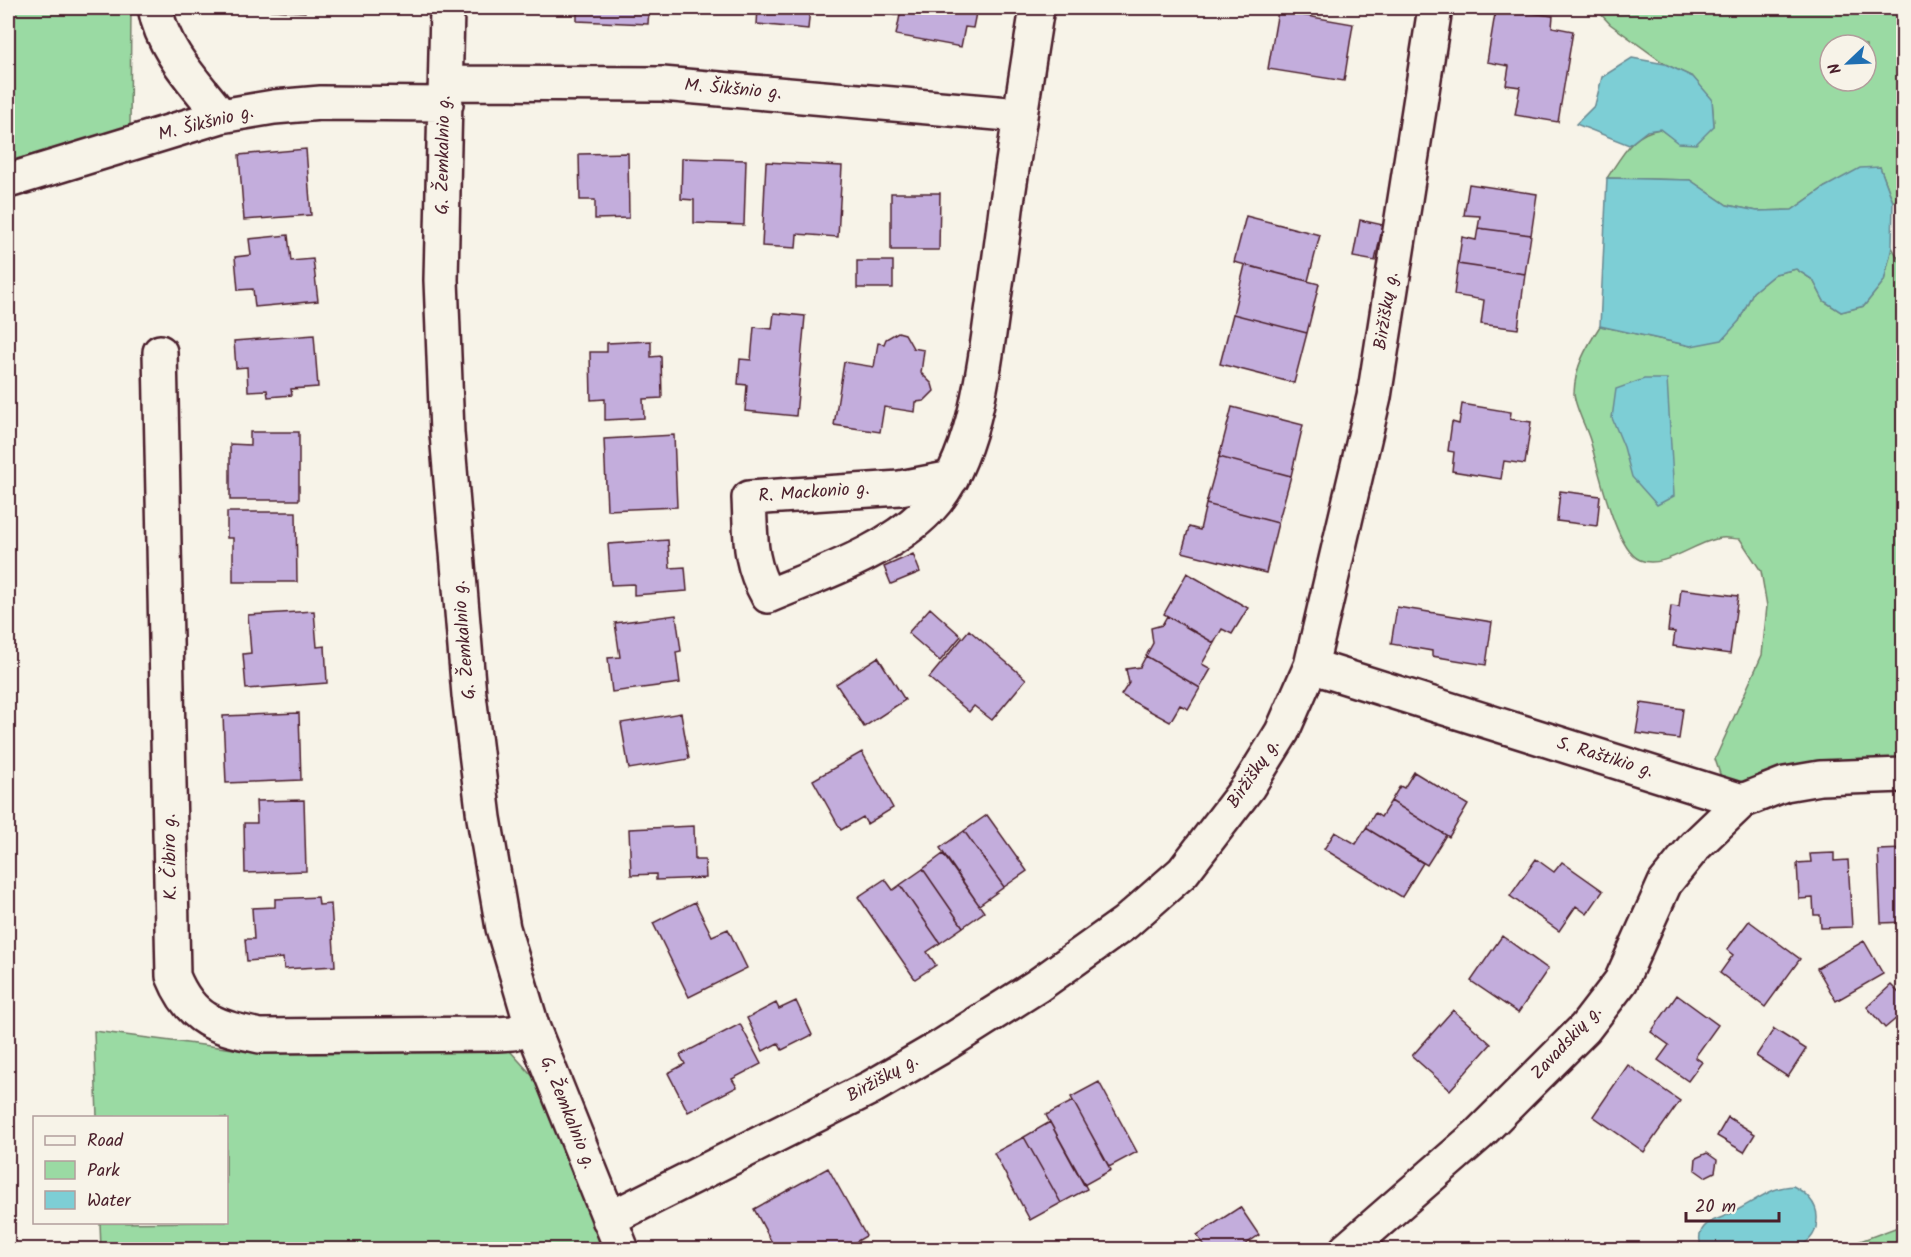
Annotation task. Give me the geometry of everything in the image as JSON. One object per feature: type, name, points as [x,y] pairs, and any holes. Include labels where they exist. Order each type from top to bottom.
[{"type":"street","points":[[155,8],[158,26],[171,53],[221,116]]},
{"type":"street","name":"G. Žemkalnio g.","points":[[447,8],[441,292],[447,433],[469,695],[484,818],[504,928],[532,1026],[621,1250]]},
{"type":"street","name":"R. Mackonio g.","points":[[952,478],[900,488],[749,498],[752,560],[757,577],[768,596],[853,561],[900,532],[930,508],[952,478],[971,427],[985,363],[1037,8]]},
{"type":"street","name":"Biržiškų g.","points":[[609,1219],[872,1087],[1037,986],[1125,923],[1183,872],[1248,787],[1282,732],[1311,666],[1374,397],[1435,8]]},
{"type":"street","name":"M. Šikšnio g.","points":[[8,181],[221,116],[274,107],[446,94],[662,84],[1020,115]]},
{"type":"street","name":"K. Čibiro g.","points":[[160,352],[173,976],[181,995],[198,1014],[223,1028],[260,1036],[497,1034],[513,1033],[532,1026]]},
{"type":"street","name":"S. Raštikio g.","points":[[1311,666],[1742,801]]},
{"type":"street","points":[[1742,801],[1785,784],[1820,778],[1904,775]]},
{"type":"street","name":"Zavadskių g.","points":[[1346,1250],[1479,1134],[1585,1028],[1620,981],[1665,883],[1695,846],[1742,801]]},
{"type":"green space","points":[[8,8],[131,8],[130,130],[8,161]]},
{"type":"green space","points":[[1595,8],[1903,8],[1903,196],[1893,202],[1880,167],[1825,187],[1792,210],[1757,211],[1727,205],[1690,180],[1607,178],[1635,140],[1650,131],[1660,129],[1668,135],[1714,126],[1712,100],[1693,77],[1665,64],[1610,24]]},
{"type":"green space","points":[[1892,247],[1904,269],[1903,760],[1760,777],[1736,785],[1721,777],[1715,759],[1762,655],[1767,606],[1761,571],[1740,539],[1711,540],[1659,561],[1640,560],[1631,553],[1615,524],[1590,440],[1576,404],[1574,393],[1579,366],[1600,326],[1691,346],[1739,321],[1753,292],[1775,274],[1796,269],[1813,280],[1824,301],[1841,312],[1864,306],[1884,281]]},
{"type":"green space","points":[[94,1031],[249,1051],[479,1045],[510,1051],[538,1082],[606,1249],[101,1249],[100,1224],[228,1224],[228,1116],[97,1116]]},
{"type":"green space","points":[[1903,1225],[1903,1249],[1839,1249]]},
{"type":"water","points":[[1632,58],[1665,64],[1693,77],[1712,99],[1714,126],[1696,144],[1678,143],[1660,129],[1647,131],[1629,145],[1576,124],[1595,105],[1602,77]]},
{"type":"water","points":[[1880,167],[1893,202],[1892,247],[1884,281],[1864,306],[1841,312],[1824,301],[1813,280],[1796,269],[1775,274],[1753,292],[1739,321],[1722,340],[1691,346],[1600,326],[1607,178],[1690,180],[1727,205],[1757,211],[1792,210],[1825,187],[1860,168]]},
{"type":"water","points":[[1644,379],[1667,379],[1674,496],[1657,505],[1632,477],[1624,447],[1612,418],[1616,389]]},
{"type":"water","points":[[1793,1186],[1810,1198],[1817,1217],[1816,1229],[1804,1244],[1774,1250],[1702,1249],[1700,1235],[1707,1224],[1774,1190]]},
{"type":"building","points":[[238,8],[306,8],[305,12]]},
{"type":"building","points":[[577,8],[649,8],[648,24],[577,21]]},
{"type":"building","points":[[758,8],[810,8],[808,29],[757,24]]},
{"type":"building","points":[[895,8],[977,8],[973,28],[965,27],[961,47],[896,35],[900,15],[894,15]]},
{"type":"building","points":[[1496,8],[1553,16],[1552,27],[1573,31],[1558,122],[1515,115],[1520,87],[1506,85],[1509,66],[1487,62]]},
{"type":"building","points":[[1278,11],[1353,24],[1344,81],[1268,69]]},
{"type":"building","points":[[306,149],[311,215],[244,220],[239,155]]},
{"type":"building","points":[[628,153],[629,218],[595,219],[595,200],[580,200],[579,154]]},
{"type":"building","points":[[682,158],[746,160],[744,225],[694,223],[694,200],[681,199]]},
{"type":"building","points":[[766,162],[842,166],[838,237],[797,234],[796,248],[762,246]]},
{"type":"building","points":[[1469,184],[1537,194],[1531,235],[1478,228],[1480,216],[1464,215]]},
{"type":"building","points":[[891,193],[940,193],[939,250],[891,250]]},
{"type":"building","points":[[1246,216],[1320,235],[1308,281],[1234,262]]},
{"type":"building","points":[[1360,220],[1383,225],[1375,261],[1353,257]]},
{"type":"building","points":[[1478,228],[1531,235],[1525,274],[1458,264],[1462,237],[1476,240]]},
{"type":"building","points":[[288,235],[291,261],[313,259],[318,301],[255,307],[253,289],[238,290],[235,257],[251,255],[249,239]]},
{"type":"building","points":[[857,261],[893,261],[893,288],[857,288]]},
{"type":"building","points":[[1458,264],[1525,274],[1518,329],[1481,324],[1484,300],[1454,295]]},
{"type":"building","points":[[1245,265],[1319,284],[1307,333],[1233,314]]},
{"type":"building","points":[[774,313],[805,316],[796,416],[745,411],[747,385],[738,384],[740,359],[751,360],[754,327],[772,329]]},
{"type":"building","points":[[1233,314],[1307,333],[1294,383],[1220,364]]},
{"type":"building","points":[[898,332],[905,334],[913,348],[924,350],[921,373],[932,384],[934,391],[924,401],[916,402],[915,412],[884,407],[880,432],[834,425],[844,362],[874,367],[878,343],[884,344],[886,339]]},
{"type":"building","points":[[314,335],[318,387],[291,389],[292,395],[268,397],[267,390],[248,391],[247,367],[236,368],[234,341]]},
{"type":"building","points":[[651,341],[651,357],[661,356],[662,398],[643,399],[644,418],[605,420],[605,399],[591,400],[590,352],[607,352],[607,343]]},
{"type":"building","points":[[1462,404],[1511,412],[1510,419],[1531,422],[1525,464],[1504,461],[1501,479],[1452,471],[1454,452],[1448,451],[1452,422],[1459,424]]},
{"type":"building","points":[[1232,407],[1303,425],[1291,476],[1219,457]]},
{"type":"building","points":[[250,432],[299,432],[299,500],[230,500],[230,444],[250,445]]},
{"type":"building","points":[[674,435],[677,507],[607,510],[604,439]]},
{"type":"building","points":[[1219,457],[1291,476],[1278,523],[1206,504]]},
{"type":"building","points":[[1560,491],[1600,496],[1597,526],[1557,521]]},
{"type":"building","points":[[1206,504],[1278,523],[1266,573],[1182,552],[1189,527],[1200,530]]},
{"type":"building","points":[[227,512],[296,512],[297,582],[233,582],[233,538],[227,538]]},
{"type":"building","points":[[668,540],[670,568],[685,567],[687,591],[634,595],[634,584],[611,585],[608,544]]},
{"type":"building","points":[[913,554],[920,572],[891,584],[884,567]]},
{"type":"building","points":[[1187,573],[1248,608],[1232,634],[1222,629],[1214,643],[1164,614]]},
{"type":"building","points":[[1681,589],[1738,596],[1730,654],[1673,646],[1675,632],[1668,631],[1671,606],[1679,607]]},
{"type":"building","points":[[1397,607],[1492,622],[1486,665],[1432,656],[1432,651],[1391,644]]},
{"type":"building","points":[[930,608],[961,636],[940,661],[908,633]]},
{"type":"building","points":[[314,611],[317,647],[325,646],[327,683],[246,689],[243,654],[251,653],[248,615]]},
{"type":"building","points":[[676,615],[681,651],[676,652],[680,683],[612,692],[608,658],[620,657],[615,623]]},
{"type":"building","points":[[1167,616],[1214,643],[1202,664],[1211,669],[1200,688],[1146,656],[1153,643],[1151,628],[1162,625]]},
{"type":"building","points":[[969,630],[1026,679],[992,720],[974,706],[969,712],[929,678]]},
{"type":"building","points":[[1146,656],[1200,688],[1188,709],[1180,705],[1170,722],[1121,695],[1129,683],[1126,669],[1140,667]]},
{"type":"building","points":[[878,657],[905,700],[864,727],[836,684]]},
{"type":"building","points":[[1641,703],[1683,709],[1679,739],[1636,733]]},
{"type":"building","points":[[299,713],[301,780],[226,783],[223,716]]},
{"type":"building","points":[[681,713],[689,759],[629,769],[621,723]]},
{"type":"building","points":[[862,752],[893,808],[867,824],[863,817],[841,830],[813,780]]},
{"type":"building","points":[[1414,772],[1468,805],[1449,837],[1391,801],[1400,786],[1404,788]]},
{"type":"building","points":[[304,800],[306,871],[245,873],[244,823],[257,823],[256,801]]},
{"type":"building","points":[[1391,801],[1446,835],[1427,865],[1366,828],[1375,813],[1381,817]]},
{"type":"building","points":[[987,815],[1027,871],[1004,887],[964,831]]},
{"type":"building","points":[[694,826],[695,860],[705,860],[706,878],[656,880],[656,874],[631,875],[629,829]]},
{"type":"building","points":[[1366,828],[1423,863],[1402,897],[1324,849],[1335,832],[1356,844]]},
{"type":"building","points":[[964,831],[1004,887],[979,905],[940,848]]},
{"type":"building","points":[[1904,849],[1904,922],[1881,923],[1878,850]]},
{"type":"building","points":[[1834,853],[1834,861],[1848,860],[1852,927],[1821,928],[1820,915],[1814,915],[1813,898],[1799,899],[1797,863],[1811,862],[1810,854]]},
{"type":"building","points":[[943,854],[984,912],[963,927],[923,869]]},
{"type":"building","points":[[1536,859],[1554,872],[1562,862],[1603,891],[1587,914],[1576,906],[1559,931],[1510,896]]},
{"type":"building","points":[[923,869],[963,927],[940,943],[900,885]]},
{"type":"building","points":[[885,879],[893,890],[900,885],[940,943],[927,952],[936,965],[915,979],[858,897]]},
{"type":"building","points":[[318,897],[319,905],[331,904],[335,966],[284,969],[283,958],[247,961],[245,939],[254,939],[252,908],[275,907],[275,899]]},
{"type":"building","points":[[695,902],[712,936],[728,929],[747,968],[689,997],[653,923]]},
{"type":"building","points":[[1749,921],[1800,959],[1765,1007],[1720,973],[1733,955],[1727,950]]},
{"type":"building","points":[[1502,936],[1548,969],[1518,1013],[1471,981]]},
{"type":"building","points":[[1864,941],[1883,974],[1836,1001],[1817,968]]},
{"type":"building","points":[[1891,985],[1904,998],[1904,1012],[1885,1028],[1867,1007]]},
{"type":"building","points":[[1677,995],[1718,1025],[1695,1057],[1702,1062],[1688,1081],[1658,1060],[1669,1045],[1651,1032]]},
{"type":"building","points":[[796,1001],[812,1035],[782,1050],[778,1043],[763,1051],[747,1018],[776,1003],[779,1009]]},
{"type":"building","points":[[1453,1010],[1491,1044],[1450,1090],[1412,1056]]},
{"type":"building","points":[[740,1024],[761,1064],[732,1079],[737,1087],[688,1112],[668,1073],[685,1064],[680,1055]]},
{"type":"building","points":[[1774,1029],[1806,1049],[1788,1077],[1756,1056]]},
{"type":"building","points":[[1628,1065],[1680,1101],[1644,1152],[1593,1116]]},
{"type":"building","points":[[1099,1082],[1137,1152],[1109,1167],[1071,1097]]},
{"type":"building","points":[[1073,1101],[1111,1170],[1084,1185],[1046,1115]]},
{"type":"building","points":[[1728,1117],[1755,1134],[1744,1152],[1717,1136]]},
{"type":"building","points":[[1050,1122],[1087,1189],[1061,1203],[1024,1137]]},
{"type":"building","points":[[1024,1137],[1061,1203],[1030,1220],[994,1153]]},
{"type":"building","points":[[1707,1153],[1717,1160],[1715,1172],[1705,1177],[1695,1170],[1696,1158]]},
{"type":"building","points":[[828,1168],[866,1236],[842,1250],[776,1250],[754,1209]]},
{"type":"building","points":[[1240,1207],[1259,1235],[1237,1250],[1207,1250],[1197,1235]]}]
